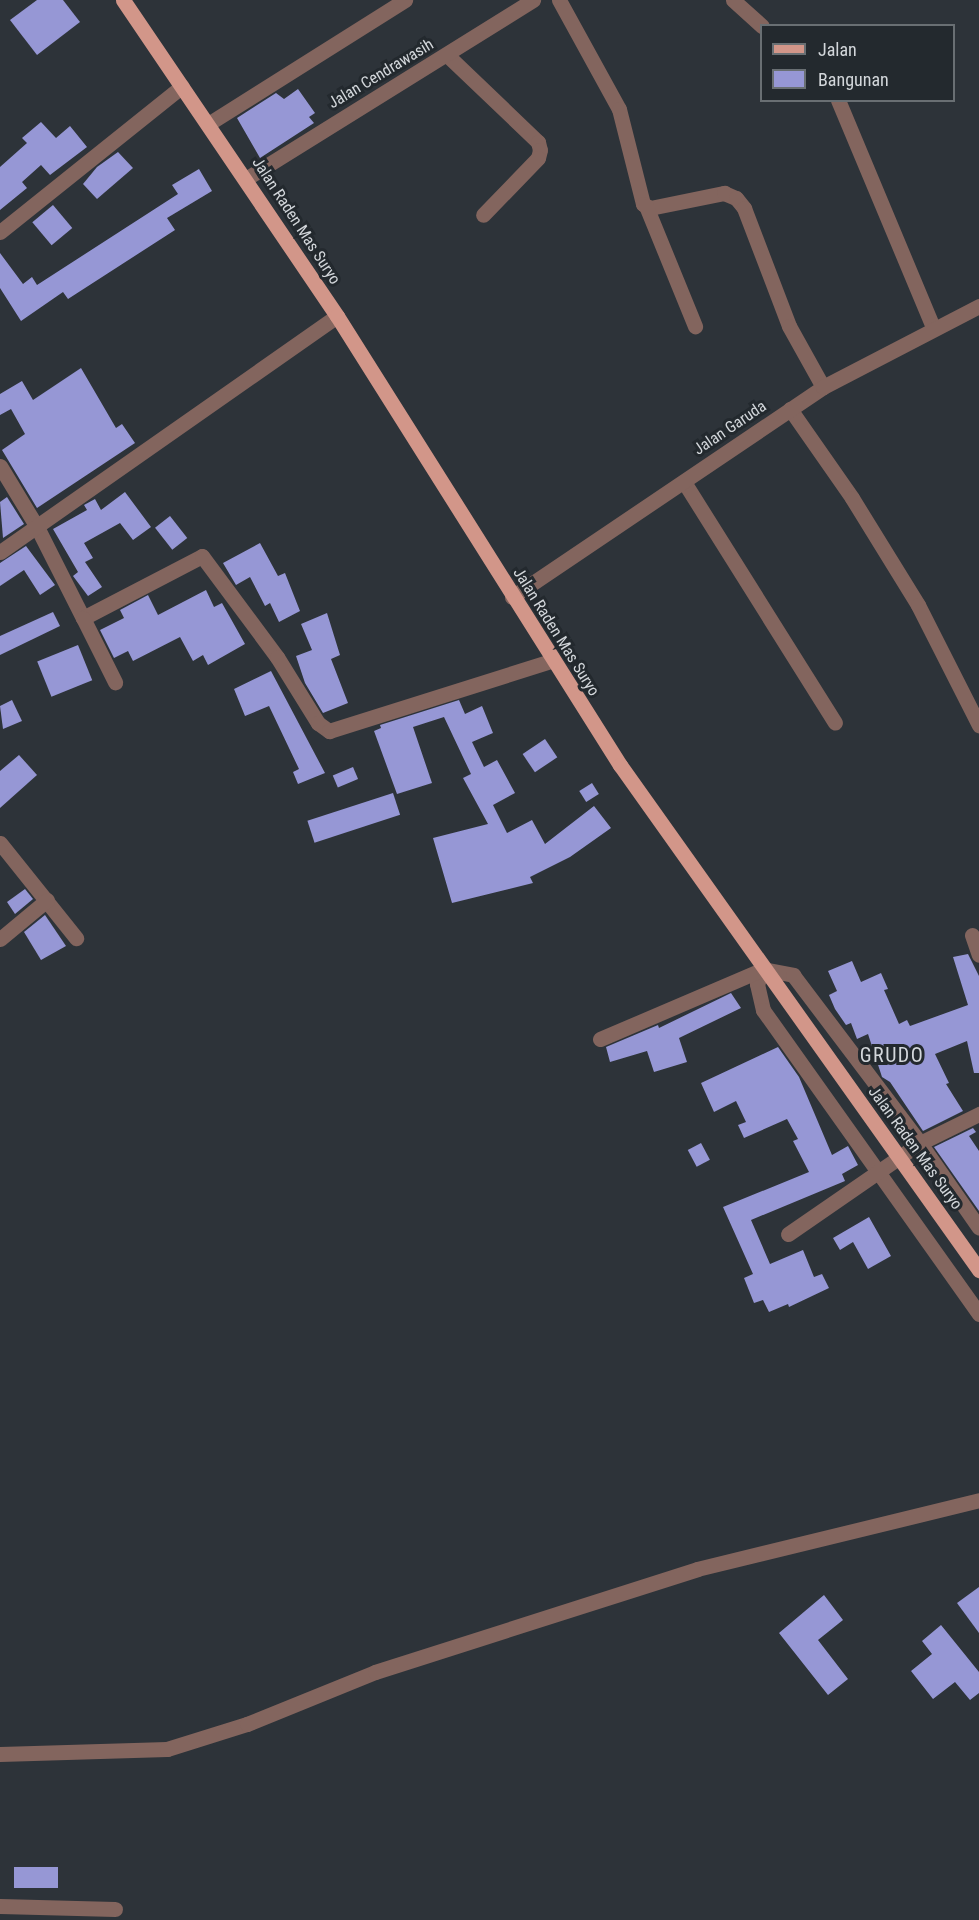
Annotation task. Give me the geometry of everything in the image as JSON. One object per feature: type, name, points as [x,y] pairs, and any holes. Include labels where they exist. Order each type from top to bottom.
[{"type":"main road","name":"Jalan Raden Mas Suryo","points":[[123,0],[247,178],[337,316],[551,661],[763,969],[901,1157],[979,1270]]},
{"type":"street","points":[[208,124],[405,0]]},
{"type":"street","name":"Jalan Cendrawasih","points":[[247,178],[533,0]]},
{"type":"street","points":[[559,0],[619,110],[639,196],[646,206],[695,326]]},
{"type":"street","points":[[733,0],[760,24]]},
{"type":"street","points":[[447,55],[538,142],[540,150],[538,158],[483,215]]},
{"type":"street","points":[[0,232],[182,86]]},
{"type":"street","points":[[838,102],[934,329]]},
{"type":"street","points":[[646,206],[724,193],[736,198],[744,208],[789,326],[823,387]]},
{"type":"street","name":"Jalan Garuda","points":[[512,597],[823,387],[979,306]]},
{"type":"street","points":[[0,552],[337,316]]},
{"type":"street","points":[[790,410],[852,498],[918,605],[979,725]]},
{"type":"street","points":[[0,466],[37,527],[115,682]]},
{"type":"street","points":[[684,482],[835,723]]},
{"type":"street","points":[[83,618],[202,556],[278,657],[318,723],[329,731],[551,661]]},
{"type":"street","points":[[0,843],[76,938]]},
{"type":"street","points":[[0,939],[47,900]]},
{"type":"street","points":[[972,935],[979,955]]},
{"type":"street","points":[[600,1039],[763,969],[783,970],[799,980],[920,1143],[979,1228]]},
{"type":"street","points":[[763,969],[757,984],[763,1010],[979,1314]]},
{"type":"street","points":[[788,1234],[879,1174],[920,1143],[979,1114]]},
{"type":"street","points":[[0,1754],[167,1749],[247,1724],[375,1672],[697,1569],[979,1500]]},
{"type":"street","points":[[0,1906],[115,1909]]},
{"type":"building","points":[[37,0],[63,0],[80,22],[37,55],[10,20]]},
{"type":"building","points":[[298,89],[315,113],[309,117],[314,123],[260,158],[237,118],[276,93],[284,99]]},
{"type":"building","points":[[41,122],[56,138],[70,126],[87,147],[50,175],[41,165],[22,182],[27,188],[0,210],[0,167],[27,143],[22,138]]},
{"type":"building","points":[[118,152],[133,168],[97,199],[83,184],[97,167]]},
{"type":"building","points":[[199,169],[212,191],[167,218],[175,230],[68,299],[63,292],[21,321],[0,288],[0,253],[23,284],[32,277],[37,285],[178,194],[172,185]]},
{"type":"building","points":[[53,205],[72,228],[52,245],[32,222]]},
{"type":"building","points":[[81,368],[116,428],[122,424],[135,443],[37,508],[2,450],[25,434],[11,409],[0,415],[0,394],[22,381],[33,400]]},
{"type":"building","points":[[125,492],[151,527],[133,540],[120,523],[84,543],[93,558],[85,562],[102,587],[88,596],[73,576],[78,572],[53,529],[87,510],[84,505],[95,499],[101,510]]},
{"type":"building","points":[[7,497],[24,524],[3,538],[0,502]]},
{"type":"building","points":[[170,516],[187,538],[172,550],[155,528]]},
{"type":"building","points":[[260,543],[278,576],[285,573],[300,611],[279,622],[270,603],[265,606],[250,577],[236,585],[223,563]]},
{"type":"building","points":[[26,546],[55,585],[40,595],[24,570],[0,586],[0,563]]},
{"type":"building","points":[[206,590],[214,607],[222,603],[245,644],[208,665],[203,655],[193,661],[180,637],[133,661],[128,651],[114,658],[100,630],[124,618],[120,610],[148,595],[158,615]]},
{"type":"building","points":[[53,612],[60,626],[0,655],[0,636]]},
{"type":"building","points":[[327,613],[340,655],[331,659],[348,703],[323,713],[305,683],[296,656],[312,650],[301,624]]},
{"type":"building","points":[[78,645],[92,680],[51,697],[37,661]]},
{"type":"building","points":[[271,671],[325,773],[298,784],[293,772],[299,769],[269,706],[245,716],[234,689]]},
{"type":"building","points":[[12,700],[22,721],[3,729],[0,706]]},
{"type":"building","points":[[459,700],[465,714],[482,706],[493,733],[472,742],[484,767],[497,760],[515,793],[493,805],[507,833],[532,820],[545,844],[594,806],[611,828],[570,857],[530,877],[533,883],[452,903],[433,838],[488,824],[463,778],[471,774],[444,717],[413,727],[432,783],[397,794],[374,731],[381,728],[380,725]]},
{"type":"building","points":[[545,739],[557,757],[535,772],[523,754]]},
{"type":"building","points":[[19,755],[37,775],[0,808],[0,771]]},
{"type":"building","points":[[353,767],[358,779],[338,788],[333,776]]},
{"type":"building","points":[[592,783],[599,794],[586,802],[579,791]]},
{"type":"building","points":[[393,793],[400,815],[315,843],[307,821]]},
{"type":"building","points":[[25,889],[33,899],[15,914],[7,902]]},
{"type":"building","points":[[45,915],[66,946],[41,960],[24,932]]},
{"type":"building","points":[[968,954],[979,976],[979,1073],[974,1073],[967,1041],[935,1054],[949,1083],[946,1084],[963,1111],[923,1131],[890,1082],[882,1077],[868,1034],[857,1039],[851,1023],[846,1025],[835,1009],[829,995],[837,991],[828,971],[852,961],[861,982],[881,973],[888,989],[884,990],[899,1024],[907,1020],[910,1026],[968,1005],[953,957]]},
{"type":"building","points":[[731,993],[741,1008],[679,1038],[687,1062],[654,1072],[647,1051],[610,1062],[606,1047],[658,1025],[659,1028]]},
{"type":"building","points":[[778,1047],[799,1077],[832,1155],[848,1146],[858,1165],[842,1174],[845,1181],[751,1220],[770,1264],[803,1250],[814,1277],[822,1274],[829,1288],[789,1307],[788,1304],[769,1312],[763,1300],[754,1303],[744,1278],[753,1274],[723,1207],[809,1172],[793,1141],[798,1139],[787,1119],[744,1138],[738,1125],[746,1122],[736,1101],[714,1112],[701,1083]]},
{"type":"building","points":[[973,1128],[976,1132],[969,1136],[979,1151],[979,1211],[934,1147]]},
{"type":"building","points":[[701,1143],[710,1160],[697,1167],[688,1150]]},
{"type":"building","points":[[869,1217],[891,1256],[868,1269],[853,1242],[840,1250],[833,1238]]},
{"type":"building","points":[[979,1587],[979,1633],[957,1603]]},
{"type":"building","points":[[824,1595],[843,1620],[818,1640],[848,1679],[828,1695],[779,1633]]},
{"type":"building","points":[[941,1625],[979,1672],[979,1693],[970,1700],[955,1682],[933,1699],[911,1671],[932,1654],[922,1641]]},
{"type":"building","points":[[14,1867],[58,1867],[58,1888],[14,1888]]},
{"type":"district","name":"GRUDO","points":[[892,1055]]}]
